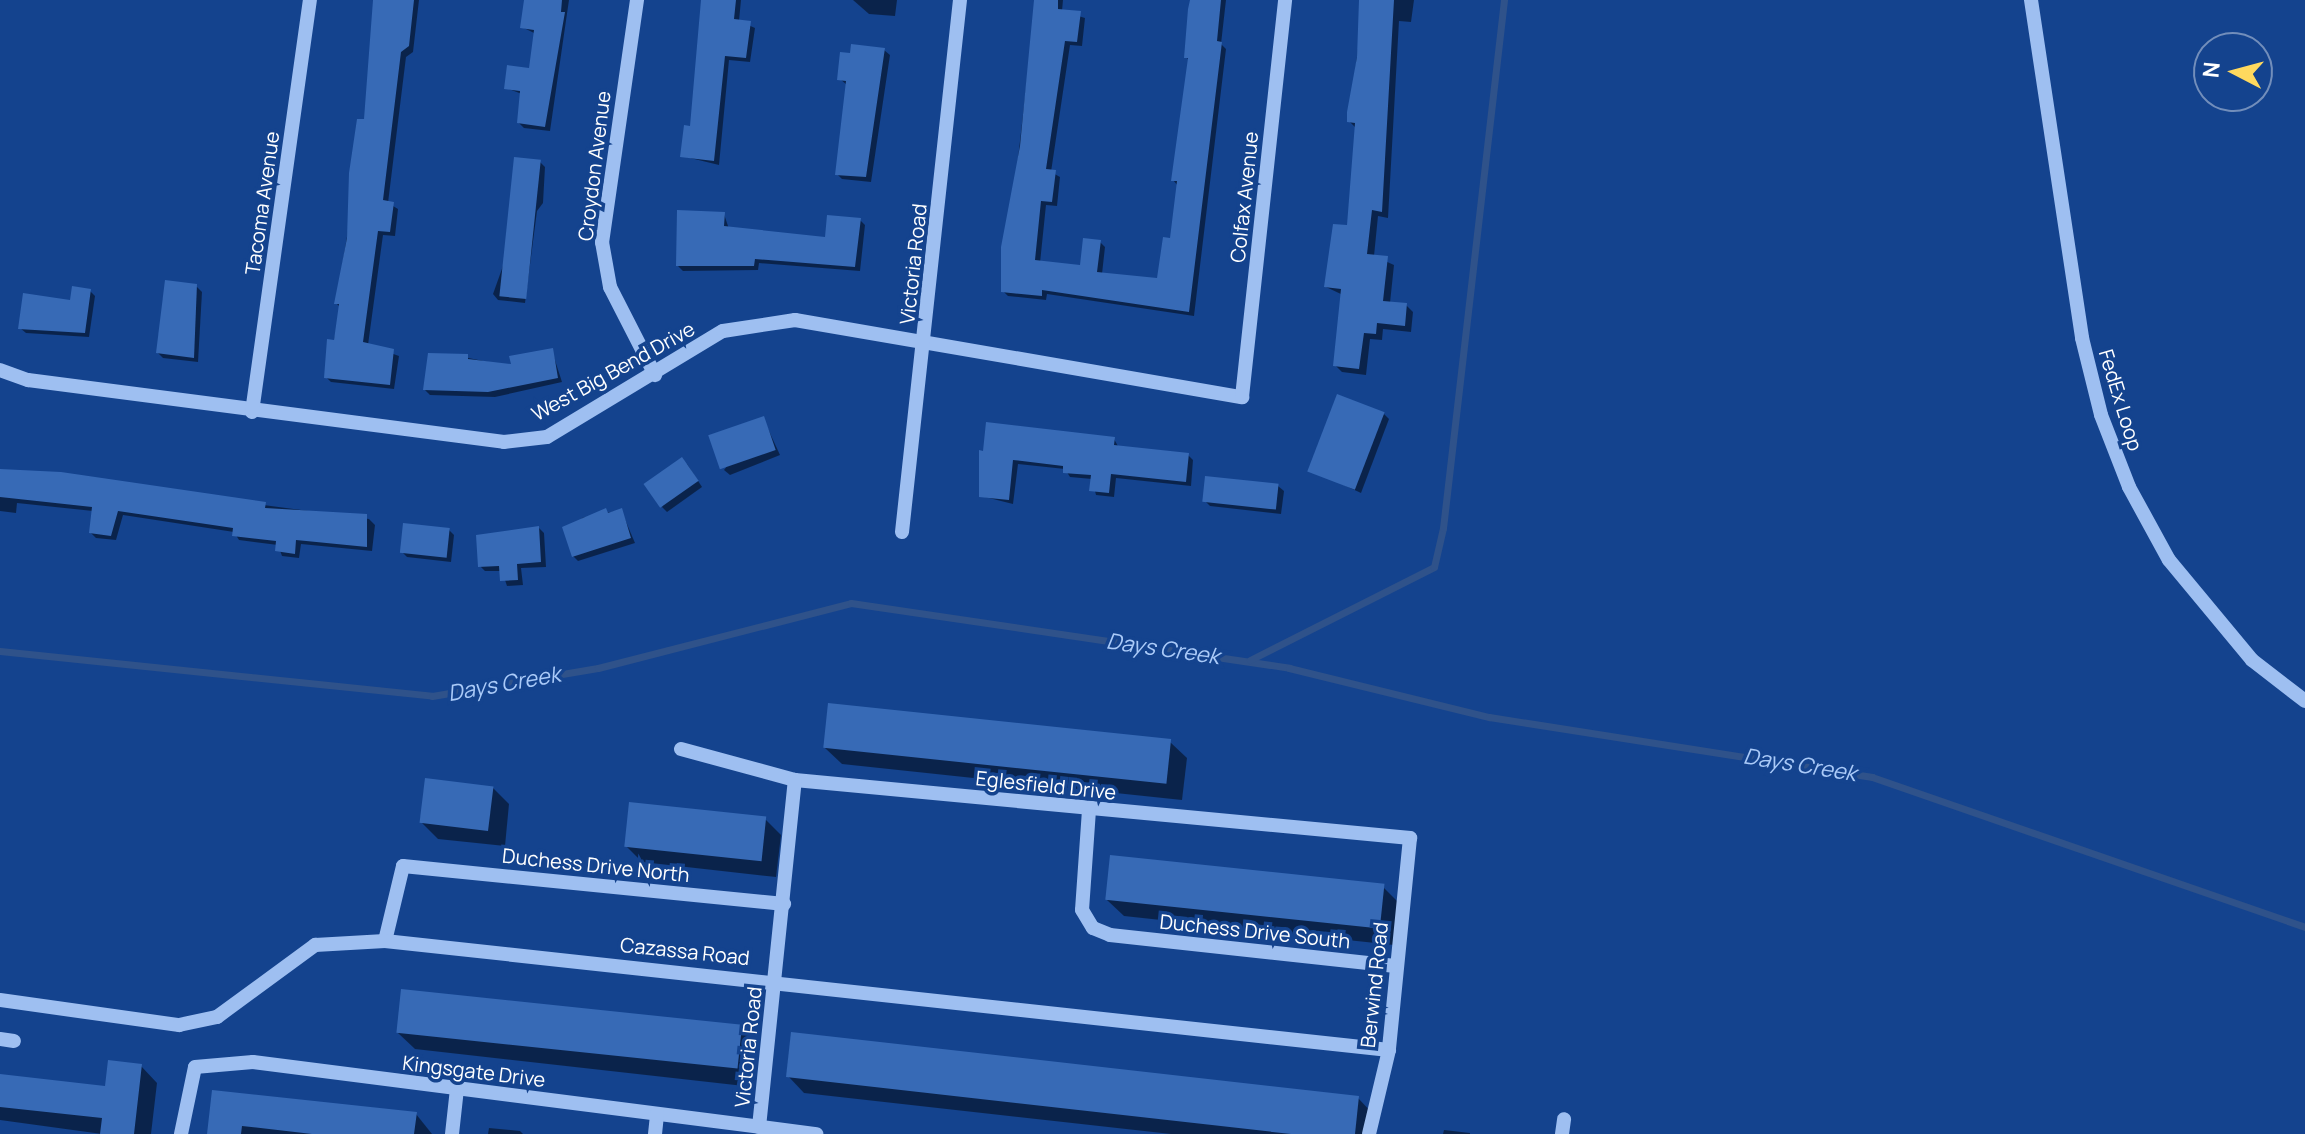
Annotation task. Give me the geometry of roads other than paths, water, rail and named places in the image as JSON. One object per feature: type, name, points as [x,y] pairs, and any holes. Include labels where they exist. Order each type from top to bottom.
[{"type":"street","name":"Tacoma Avenue","points":[[252,412],[310,0]]},
{"type":"street","name":"Croydon Avenue","points":[[637,0],[602,242],[610,287],[655,375]]},
{"type":"street","name":"Victoria Road","points":[[902,532],[960,0]]},
{"type":"street","name":"Colfax Avenue","points":[[1242,397],[1285,0]]},
{"type":"street","name":"FedEx Loop","points":[[2031,0],[2088,372],[2110,438],[2142,514],[2196,597],[2252,660],[2305,701]]},
{"type":"street","name":"West Big Bend Drive","points":[[0,370],[28,380],[252,412],[504,442],[547,437],[655,375],[723,331],[795,320],[1242,397]]},
{"type":"street","name":"Eglesfield Drive","points":[[681,749],[795,780],[1410,838]]},
{"type":"street","name":"Victoria Road","points":[[759,1127],[795,780]]},
{"type":"street","name":"Duchess Drive South","points":[[1089,810],[1082,910],[1093,928],[1110,935],[1395,966]]},
{"type":"street","name":"Berwind Road","points":[[1369,1134],[1389,1050],[1410,838]]},
{"type":"street","name":"Duchess Drive North","points":[[385,941],[403,866],[784,904]]},
{"type":"street","name":"Cazassa Road","points":[[0,1000],[179,1025],[217,1017],[315,945],[385,941],[776,980],[1389,1050]]},
{"type":"street","name":"Kingsgate Drive","points":[[181,1134],[195,1067],[253,1062],[816,1134]]},
{"type":"street","points":[[452,1134],[457,1089]]},
{"type":"street","points":[[655,1134],[657,1114]]},
{"type":"waterway","points":[[1250,660],[1434,567],[1443,528],[1504,0]]},
{"type":"waterway","name":"Days Creek","points":[[0,651],[432,696],[598,668],[851,603],[1289,668],[1489,717],[1872,777],[2305,927]]}]
